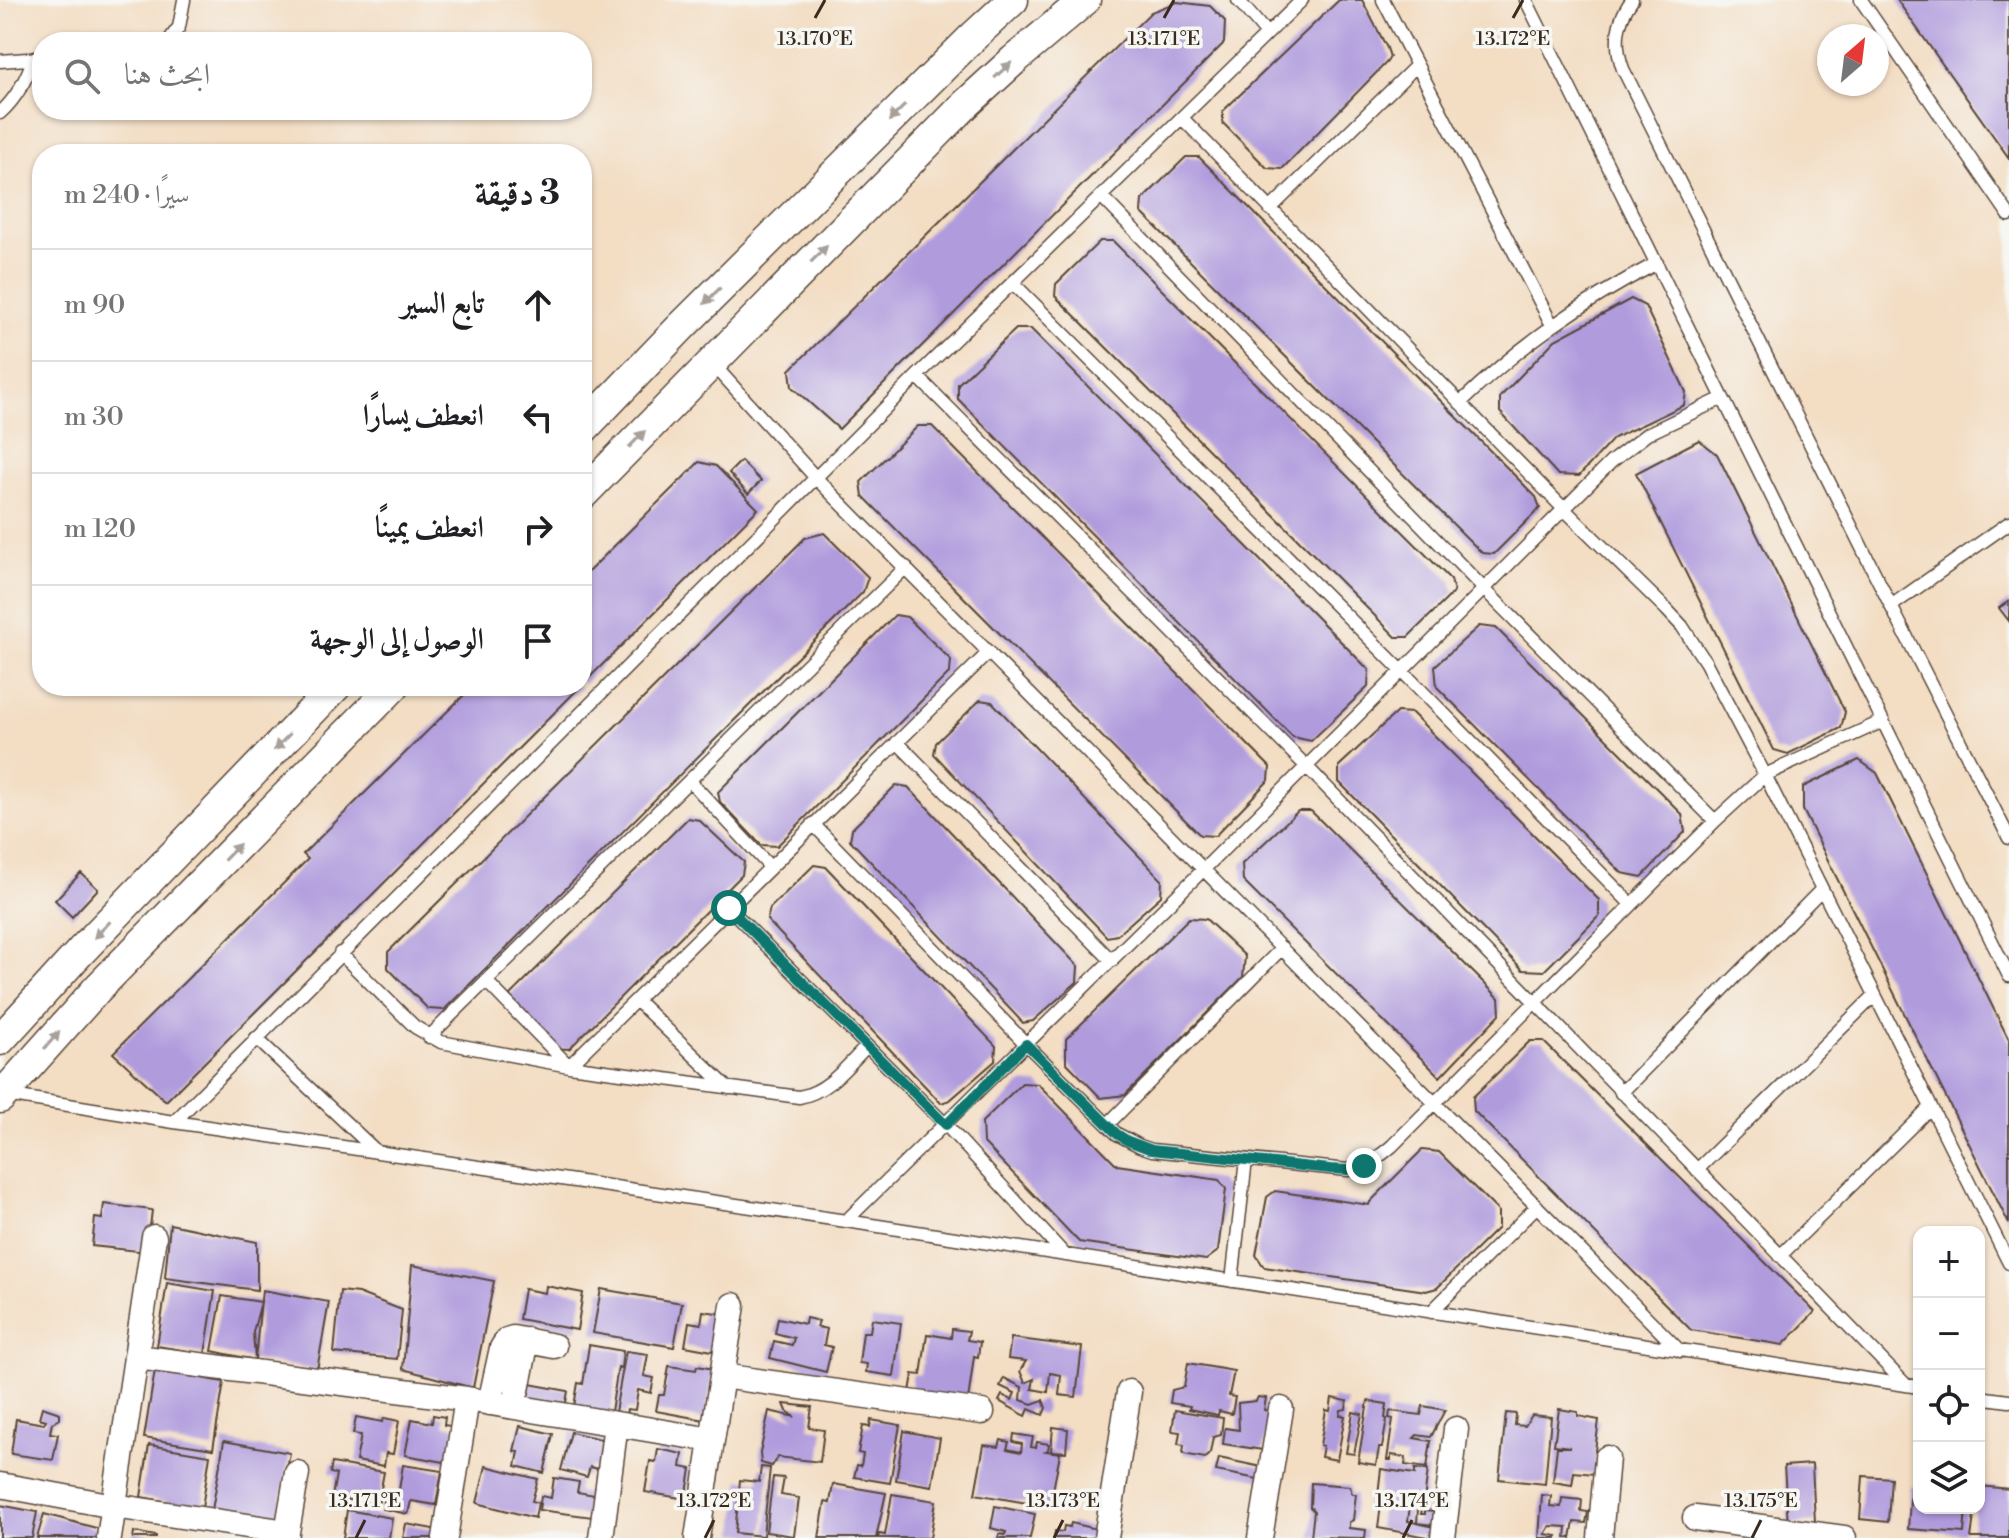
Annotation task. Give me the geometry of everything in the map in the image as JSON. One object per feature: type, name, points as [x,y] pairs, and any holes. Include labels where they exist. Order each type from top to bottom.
[{"type":"street","points":[[592,420],[680,328],[1013,0]]},
{"type":"street","points":[[592,485],[966,104],[1085,0]]},
{"type":"street","points":[[680,328],[712,363]]},
{"type":"street","points":[[0,1040],[81,951],[326,696]]},
{"type":"street","points":[[2,1096],[98,988],[384,696]]},
{"type":"street","points":[[109,1538],[154,1237]]},
{"type":"street","points":[[697,1538],[733,1305]]},
{"type":"street","points":[[445,1538],[478,1401],[504,1343],[513,1338],[554,1346]]},
{"type":"street","points":[[517,1390],[527,1340]]},
{"type":"street","points":[[137,1357],[478,1401],[712,1440]]},
{"type":"street","points":[[722,1376],[982,1412]]},
{"type":"street","points":[[1106,1538],[1129,1392]]},
{"type":"street","points":[[1260,1538],[1281,1409]]},
{"type":"street","points":[[601,1538],[616,1424]]},
{"type":"street","points":[[1443,1538],[1456,1429]]},
{"type":"street","points":[[1600,1538],[1607,1458]]},
{"type":"street","points":[[0,1485],[287,1535],[297,1473]]},
{"type":"street","points":[[1695,1518],[1844,1538]]},
{"type":"lane","points":[[176,32],[184,0]]},
{"type":"lane","points":[[1238,0],[1267,34]]},
{"type":"lane","points":[[174,1122],[917,376],[1302,0]]},
{"type":"lane","points":[[1383,0],[1552,325]]},
{"type":"lane","points":[[1526,0],[2009,976]]},
{"type":"lane","points":[[1632,0],[1619,24],[1616,39],[1623,69],[2009,838]]},
{"type":"lane","points":[[1861,0],[2009,215]]},
{"type":"lane","points":[[0,61],[32,58]]},
{"type":"lane","points":[[1270,209],[1417,65]]},
{"type":"lane","points":[[0,113],[17,94],[32,68]]},
{"type":"lane","points":[[1182,118],[1682,626],[1706,663],[1765,775],[2009,1263]]},
{"type":"lane","points":[[1101,196],[1715,821]]},
{"type":"lane","points":[[1460,403],[1552,325],[1584,303],[1657,263]]},
{"type":"lane","points":[[1013,283],[1631,904]]},
{"type":"lane","points":[[712,363],[816,478],[1680,1351]]},
{"type":"lane","points":[[917,376],[1306,766],[1780,1256],[1912,1386]]},
{"type":"lane","points":[[846,1221],[1112,961],[1611,462],[1637,441],[1723,398]]},
{"type":"lane","points":[[1891,606],[2009,523]]},
{"type":"lane","points":[[429,1037],[906,567]]},
{"type":"lane","points":[[569,1066],[989,652]]},
{"type":"lane","points":[[813,824],[1026,1044],[1128,1141],[1152,1150],[1348,1170],[1364,1166],[1392,1146],[1631,904],[1765,775],[1883,721]]},
{"type":"lane","points":[[897,742],[1112,961]]},
{"type":"lane","points":[[690,781],[770,867]]},
{"type":"lane","points":[[1621,1093],[1822,889]]},
{"type":"lane","points":[[729,908],[946,1125],[1065,1255]]},
{"type":"lane","points":[[1108,1124],[1282,948]]},
{"type":"lane","points":[[340,953],[415,1027],[429,1037],[453,1046],[569,1066],[799,1097],[821,1090],[867,1046]]},
{"type":"lane","points":[[486,981],[569,1066]]},
{"type":"lane","points":[[1697,1170],[1875,995]]},
{"type":"lane","points":[[636,1000],[728,1088]]},
{"type":"lane","points":[[256,1038],[377,1152]]},
{"type":"lane","points":[[2,1096],[846,1221],[1912,1386]]},
{"type":"lane","points":[[1780,1256],[1931,1107]]},
{"type":"lane","points":[[1232,1281],[1246,1160]]},
{"type":"lane","points":[[1431,1312],[1537,1206]]},
{"type":"lane","points":[[1985,1398],[2009,1401]]},
{"type":"building","points":[[1339,0],[1362,0],[1390,57],[1282,169],[1267,168],[1223,123],[1223,111]]},
{"type":"building","points":[[1897,0],[2009,0],[2009,158]]},
{"type":"building","points":[[1177,2],[1210,6],[1225,21],[1224,43],[839,429],[792,387],[790,370],[1151,12]]},
{"type":"building","points":[[1186,157],[1199,157],[1536,497],[1540,508],[1494,554],[1482,553],[1141,212],[1142,200]]},
{"type":"building","points":[[1100,241],[1113,241],[1451,580],[1454,592],[1408,637],[1396,637],[1055,296],[1056,284]]},
{"type":"building","points":[[1631,299],[1645,306],[1686,392],[1684,405],[1614,438],[1579,476],[1558,475],[1500,412],[1500,397],[1555,340]]},
{"type":"building","points":[[1016,329],[1031,329],[1369,670],[1368,687],[1311,741],[1293,737],[958,399],[958,384]]},
{"type":"building","points":[[918,426],[932,426],[1270,767],[1269,780],[1215,836],[1200,835],[863,496],[861,482]]},
{"type":"building","points":[[1699,440],[1717,454],[1845,712],[1841,728],[1788,754],[1774,750],[1636,473]]},
{"type":"building","points":[[741,461],[761,481],[748,494],[729,473]]},
{"type":"building","points":[[699,462],[716,466],[758,509],[592,675],[592,568]]},
{"type":"building","points":[[824,533],[868,577],[863,592],[444,1010],[428,1009],[388,968],[388,952],[805,538]]},
{"type":"building","points":[[2009,601],[2009,621],[1999,608]]},
{"type":"building","points":[[895,615],[907,617],[951,660],[950,672],[777,846],[761,845],[720,802],[718,792]]},
{"type":"building","points":[[1479,626],[1496,628],[1682,814],[1685,832],[1642,877],[1622,873],[1437,687],[1435,666]]},
{"type":"building","points":[[463,696],[571,696],[166,1101],[113,1053],[308,859],[303,854]]},
{"type":"building","points":[[980,700],[992,702],[1162,880],[1161,896],[1117,935],[1107,937],[934,754],[936,743]]},
{"type":"building","points":[[1397,712],[1412,713],[1599,900],[1599,916],[1544,971],[1523,970],[1339,782],[1339,766]]},
{"type":"building","points":[[1859,760],[1877,773],[2009,1040],[2009,1224],[1803,810],[1803,787]]},
{"type":"building","points":[[896,785],[908,787],[1078,966],[1077,982],[1033,1021],[1023,1023],[850,840],[852,829]]},
{"type":"building","points":[[1298,811],[1311,811],[1499,998],[1500,1014],[1440,1077],[1243,881],[1242,864]]},
{"type":"building","points":[[688,818],[699,820],[744,862],[742,875],[569,1049],[553,1048],[513,1005],[510,995]]},
{"type":"building","points":[[814,865],[826,867],[996,1046],[995,1061],[950,1100],[941,1103],[767,920],[770,908]]},
{"type":"building","points":[[81,873],[98,889],[72,917],[55,900]]},
{"type":"building","points":[[1189,918],[1206,919],[1245,956],[1243,977],[1125,1095],[1101,1098],[1066,1062],[1066,1039]]},
{"type":"building","points":[[1530,1041],[1543,1041],[1815,1312],[1783,1345],[1691,1330],[1474,1111],[1473,1097]]},
{"type":"building","points":[[1022,1083],[1038,1084],[1117,1165],[1219,1180],[1226,1189],[1218,1251],[1206,1260],[1079,1242],[983,1142],[982,1122]]},
{"type":"building","points":[[1422,1150],[1439,1152],[1498,1211],[1498,1228],[1437,1288],[1426,1291],[1264,1267],[1256,1255],[1267,1197],[1275,1191],[1369,1205]]},
{"type":"building","points":[[104,1204],[152,1210],[147,1252],[92,1246],[95,1218],[102,1219]]},
{"type":"building","points":[[170,1224],[257,1242],[257,1290],[165,1278]]},
{"type":"building","points":[[412,1265],[494,1281],[473,1388],[403,1369]]},
{"type":"building","points":[[167,1283],[215,1291],[205,1354],[157,1346]]},
{"type":"building","points":[[546,1286],[583,1293],[577,1330],[519,1319],[524,1289],[545,1293]]},
{"type":"building","points":[[601,1289],[682,1303],[674,1347],[593,1333]]},
{"type":"building","points":[[262,1290],[329,1302],[317,1370],[255,1360]]},
{"type":"building","points":[[340,1291],[358,1293],[402,1310],[397,1359],[334,1353]]},
{"type":"building","points":[[222,1296],[261,1302],[253,1332],[255,1360],[212,1351]]},
{"type":"building","points":[[703,1311],[724,1314],[718,1352],[685,1346],[689,1322],[701,1324]]},
{"type":"building","points":[[778,1318],[805,1324],[806,1318],[819,1321],[817,1327],[827,1329],[824,1345],[832,1347],[826,1372],[770,1358],[774,1341],[792,1345],[794,1338],[775,1333]]},
{"type":"building","points":[[872,1319],[901,1323],[894,1376],[866,1372],[867,1364],[859,1363],[863,1332],[870,1332]]},
{"type":"building","points":[[952,1329],[969,1331],[967,1340],[980,1342],[978,1357],[974,1356],[968,1401],[910,1392],[913,1374],[921,1375],[927,1334],[951,1338]]},
{"type":"building","points":[[1011,1338],[1082,1347],[1076,1397],[1059,1395],[1061,1375],[1050,1373],[1048,1392],[1032,1389],[1034,1379],[1025,1383],[1020,1371],[1026,1361],[1008,1359]]},
{"type":"building","points":[[589,1345],[623,1351],[610,1418],[573,1412],[578,1383],[583,1384]]},
{"type":"building","points":[[626,1351],[648,1354],[644,1376],[654,1378],[651,1393],[638,1390],[635,1410],[627,1409],[626,1414],[615,1412]]},
{"type":"building","points":[[1188,1363],[1234,1371],[1229,1396],[1235,1397],[1232,1414],[1219,1411],[1218,1415],[1170,1403],[1172,1390],[1184,1387]]},
{"type":"building","points":[[669,1366],[714,1369],[705,1420],[656,1411],[659,1395],[664,1395]]},
{"type":"building","points":[[155,1370],[224,1382],[213,1449],[144,1438]]},
{"type":"building","points":[[1004,1378],[1022,1387],[1021,1400],[1032,1404],[1043,1400],[1046,1408],[1043,1415],[1029,1409],[1026,1416],[999,1401],[1002,1395],[1012,1400],[1015,1393],[1000,1386]]},
{"type":"building","points":[[524,1383],[568,1391],[565,1408],[521,1399]]},
{"type":"building","points":[[1258,1397],[1266,1398],[1264,1410],[1269,1411],[1263,1450],[1223,1444],[1225,1428],[1239,1430],[1238,1403],[1256,1401]]},
{"type":"building","points":[[1332,1398],[1347,1401],[1346,1409],[1341,1410],[1340,1415],[1345,1416],[1337,1460],[1321,1457],[1323,1446],[1320,1445],[1326,1410],[1330,1411]]},
{"type":"building","points":[[1368,1401],[1387,1404],[1382,1448],[1379,1448],[1376,1465],[1358,1462]]},
{"type":"building","points":[[784,1404],[812,1407],[809,1428],[824,1430],[820,1462],[778,1457],[772,1466],[761,1463],[760,1453],[769,1411],[795,1417]]},
{"type":"building","points":[[1423,1406],[1445,1410],[1431,1437],[1417,1435],[1414,1438],[1431,1441],[1427,1468],[1405,1465],[1406,1457],[1391,1455],[1391,1460],[1387,1460],[1393,1419],[1389,1418],[1390,1411],[1421,1415]]},
{"type":"building","points":[[42,1407],[60,1413],[60,1419],[52,1423],[50,1433],[58,1434],[53,1460],[11,1454],[16,1419],[44,1424],[46,1420],[39,1418]]},
{"type":"building","points":[[1559,1409],[1599,1420],[1594,1474],[1574,1472],[1572,1485],[1553,1482],[1557,1447],[1570,1447],[1554,1445]]},
{"type":"building","points":[[1175,1410],[1223,1418],[1221,1435],[1213,1437],[1210,1453],[1205,1458],[1183,1454],[1184,1445],[1178,1444],[1180,1432],[1172,1431]]},
{"type":"building","points":[[1353,1412],[1362,1414],[1354,1454],[1346,1453]]},
{"type":"building","points":[[1506,1413],[1516,1414],[1515,1425],[1525,1426],[1532,1415],[1551,1417],[1545,1484],[1499,1479]]},
{"type":"building","points":[[433,1415],[445,1417],[444,1425],[456,1427],[450,1463],[405,1455],[412,1419],[432,1423]]},
{"type":"building","points":[[356,1417],[383,1422],[384,1418],[399,1421],[393,1454],[386,1453],[384,1466],[356,1461],[361,1435],[353,1434]]},
{"type":"building","points":[[871,1420],[900,1425],[890,1483],[854,1477],[857,1465],[861,1466],[863,1454],[858,1453],[863,1426],[870,1427]]},
{"type":"building","points":[[520,1426],[553,1434],[544,1473],[516,1466],[519,1452],[514,1451]]},
{"type":"building","points":[[1053,1427],[1068,1429],[1066,1452],[1051,1451]]},
{"type":"building","points":[[904,1431],[940,1438],[932,1486],[896,1480]]},
{"type":"building","points":[[571,1432],[609,1441],[602,1470],[590,1467],[587,1477],[561,1470]]},
{"type":"building","points":[[1014,1434],[1033,1437],[1031,1447],[1036,1448],[1037,1442],[1049,1444],[1046,1451],[1060,1453],[1050,1507],[975,1494],[984,1445],[999,1447],[1001,1440],[1009,1442],[1007,1449],[1021,1452],[1022,1444],[1013,1442]]},
{"type":"building","points":[[224,1441],[290,1453],[277,1523],[212,1510]]},
{"type":"building","points":[[149,1445],[210,1455],[202,1508],[141,1497]]},
{"type":"building","points":[[658,1449],[683,1454],[681,1467],[691,1469],[686,1499],[645,1492],[650,1461],[656,1462]]},
{"type":"building","points":[[1219,1458],[1271,1469],[1268,1481],[1216,1471]]},
{"type":"building","points":[[332,1463],[384,1472],[378,1505],[332,1497],[336,1474],[330,1473]]},
{"type":"building","points":[[1812,1464],[1815,1522],[1788,1524],[1784,1466]]},
{"type":"building","points":[[403,1465],[442,1471],[436,1505],[411,1501],[408,1514],[383,1509],[385,1494],[398,1496]]},
{"type":"building","points":[[486,1466],[538,1479],[532,1501],[538,1503],[535,1518],[477,1503]]},
{"type":"building","points":[[761,1467],[770,1468],[763,1536],[735,1533],[740,1480],[759,1482]]},
{"type":"building","points":[[1381,1469],[1415,1474],[1415,1469],[1428,1470],[1423,1508],[1410,1506],[1408,1521],[1434,1527],[1433,1538],[1378,1528]]},
{"type":"building","points":[[1863,1476],[1891,1478],[1888,1522],[1860,1519]]},
{"type":"building","points":[[773,1477],[784,1478],[781,1495],[799,1498],[794,1536],[766,1532]]},
{"type":"building","points":[[554,1478],[579,1482],[577,1492],[595,1495],[592,1517],[539,1510],[541,1496],[551,1498]]},
{"type":"building","points":[[1311,1483],[1350,1486],[1352,1494],[1356,1494],[1349,1528],[1366,1530],[1365,1538],[1311,1537],[1314,1511],[1310,1507]]},
{"type":"building","points":[[833,1484],[886,1493],[876,1538],[819,1538],[825,1502],[830,1503]]},
{"type":"building","points":[[1911,1487],[1913,1514],[1966,1514],[1964,1533],[1908,1529]]},
{"type":"building","points":[[1985,1487],[2009,1489],[2009,1538],[1971,1538],[1974,1514],[1985,1514]]},
{"type":"building","points":[[892,1494],[936,1501],[930,1538],[878,1538],[879,1534],[885,1535]]},
{"type":"building","points":[[1542,1495],[1551,1496],[1550,1506],[1561,1507],[1562,1498],[1582,1500],[1581,1511],[1588,1512],[1586,1523],[1574,1522],[1571,1538],[1566,1538],[1567,1527],[1550,1526],[1545,1534],[1556,1538],[1539,1538]]},
{"type":"building","points":[[0,1505],[37,1512],[32,1538],[0,1538]]},
{"type":"building","points":[[995,1506],[1035,1514],[1030,1538],[998,1538],[999,1534],[1005,1535],[1006,1532],[991,1528]]},
{"type":"building","points":[[1418,1509],[1422,1509],[1421,1514],[1425,1514],[1425,1510],[1434,1511],[1433,1525],[1417,1523]]},
{"type":"building","points":[[347,1510],[392,1518],[389,1538],[343,1538]]},
{"type":"building","points":[[44,1514],[100,1529],[98,1538],[37,1538]]},
{"type":"building","points":[[1071,1523],[1097,1529],[1095,1538],[1054,1538],[1055,1531],[1063,1532],[1064,1526],[1070,1527]]},
{"type":"building","points":[[406,1524],[444,1531],[443,1538],[403,1538]]},
{"type":"building","points":[[134,1532],[156,1536],[156,1538],[133,1538]]},
{"type":"route","points":[[729,908],[946,1125],[1026,1044],[1117,1134],[1140,1146],[1152,1150],[1330,1169],[1348,1170],[1364,1166]]}]
